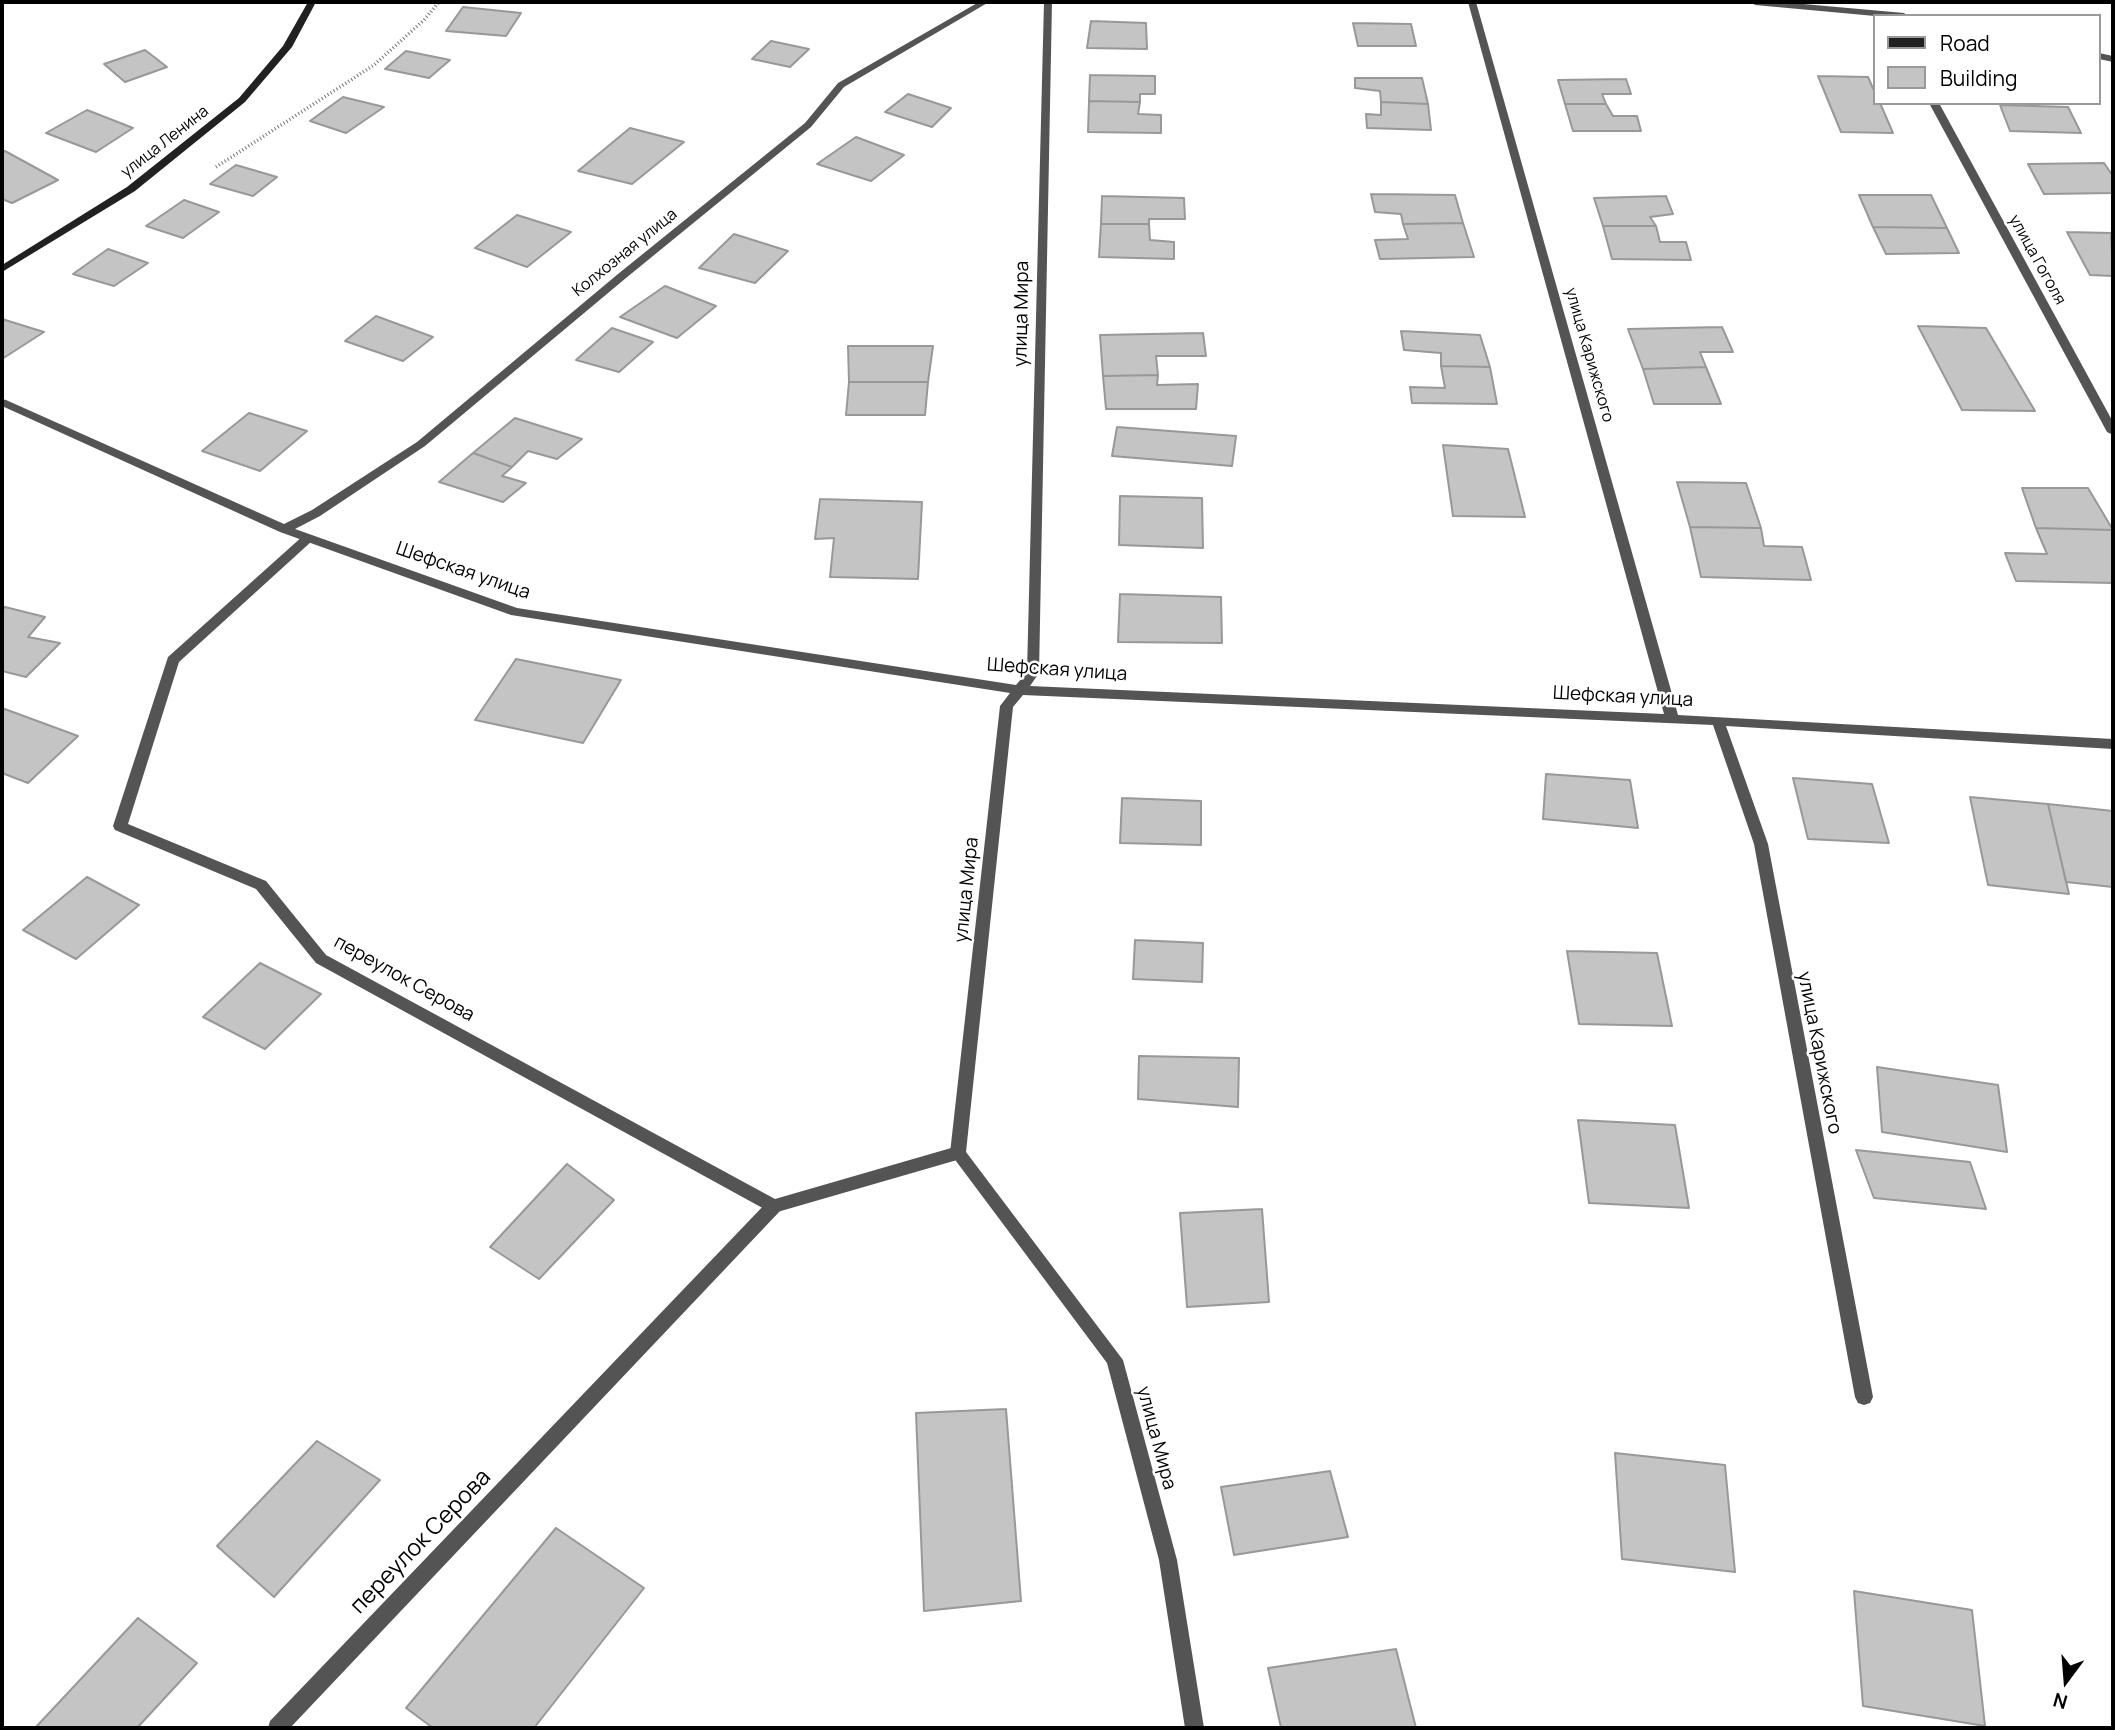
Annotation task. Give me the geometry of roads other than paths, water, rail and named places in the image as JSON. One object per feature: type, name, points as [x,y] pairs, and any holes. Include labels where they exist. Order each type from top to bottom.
[{"type":"street","name":"улица Ленина","points":[[2,269],[131,189],[242,100],[287,47],[312,2]]},
{"type":"street","name":"Колхозная улица","points":[[284,529],[316,513],[421,444],[808,125],[841,85],[985,2]]},
{"type":"street","name":"улица Мира","points":[[1048,2],[1033,673],[1007,706],[958,1153],[1115,1360],[1168,1560],[1195,1728]]},
{"type":"street","name":"улица Карижского","points":[[1472,2],[1672,718]]},
{"type":"street","points":[[1755,2],[1885,14]]},
{"type":"street","name":"улица Гоголя","points":[[1935,105],[2113,432]]},
{"type":"street","name":"Шефская улица","points":[[2,402],[284,529],[514,612],[1019,690],[1718,720],[2113,744]]},
{"type":"street","name":"переулок Серова","points":[[276,1728],[774,1206],[321,959],[261,885],[120,826],[173,660],[308,538]]},
{"type":"street","name":"улица Карижского","points":[[1718,720],[1761,844],[1864,1397]]},
{"type":"street","points":[[774,1206],[958,1153]]}]
